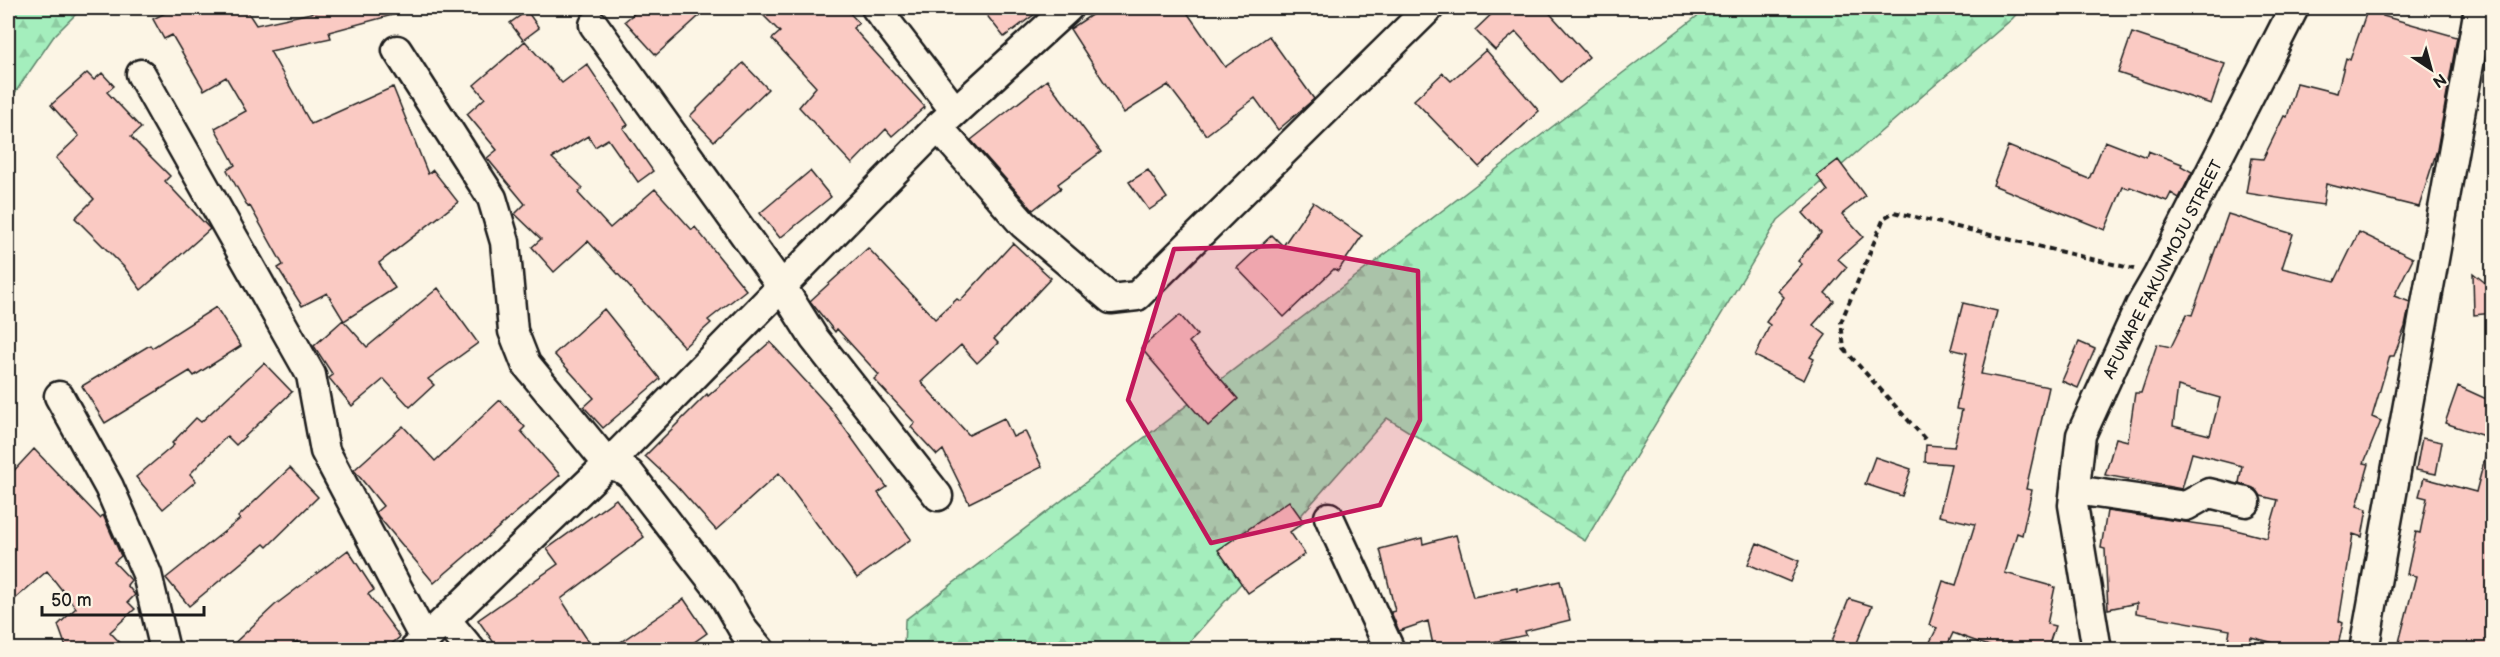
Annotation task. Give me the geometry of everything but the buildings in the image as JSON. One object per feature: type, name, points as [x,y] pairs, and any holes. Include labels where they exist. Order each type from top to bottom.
[{"type":"street","points":[[876,8],[946,119],[1023,224],[1111,299],[1137,296],[1429,8]]},
{"type":"street","points":[[141,74],[311,375],[325,452],[419,645],[608,464],[946,119],[1068,8]]},
{"type":"street","name":"AFUWAPE FAKUNMOJU STREET","points":[[2097,650],[2073,505],[2080,435],[2140,306],[2294,8]]},
{"type":"street","points":[[2364,650],[2479,8]]},
{"type":"street","points":[[594,25],[782,287],[814,338],[938,496]]},
{"type":"street","points":[[398,50],[492,198],[505,242],[513,331],[526,364],[608,464],[630,474],[723,593],[744,631],[760,650]]},
{"type":"street","points":[[59,396],[109,487],[147,574],[165,650]]},
{"type":"street","points":[[2075,490],[2186,506],[2210,493],[2246,502]]},
{"type":"street","points":[[1329,518],[1390,650]]},
{"type":"street","points":[[446,620],[471,650]]},
{"type":"path","points":[[1925,439],[1844,349],[1841,336],[1841,322],[1884,218],[1894,212],[2158,275]]},
{"type":"highlighted area","points":[[1277,246],[1418,271],[1420,420],[1380,505],[1211,543],[1128,400],[1174,249]]},
{"type":"green space","points":[[8,8],[82,8],[54,36],[8,103]]},
{"type":"green space","points":[[1708,8],[2022,8],[1778,220],[1585,541],[1387,418],[1183,649],[904,650],[905,620]]}]
